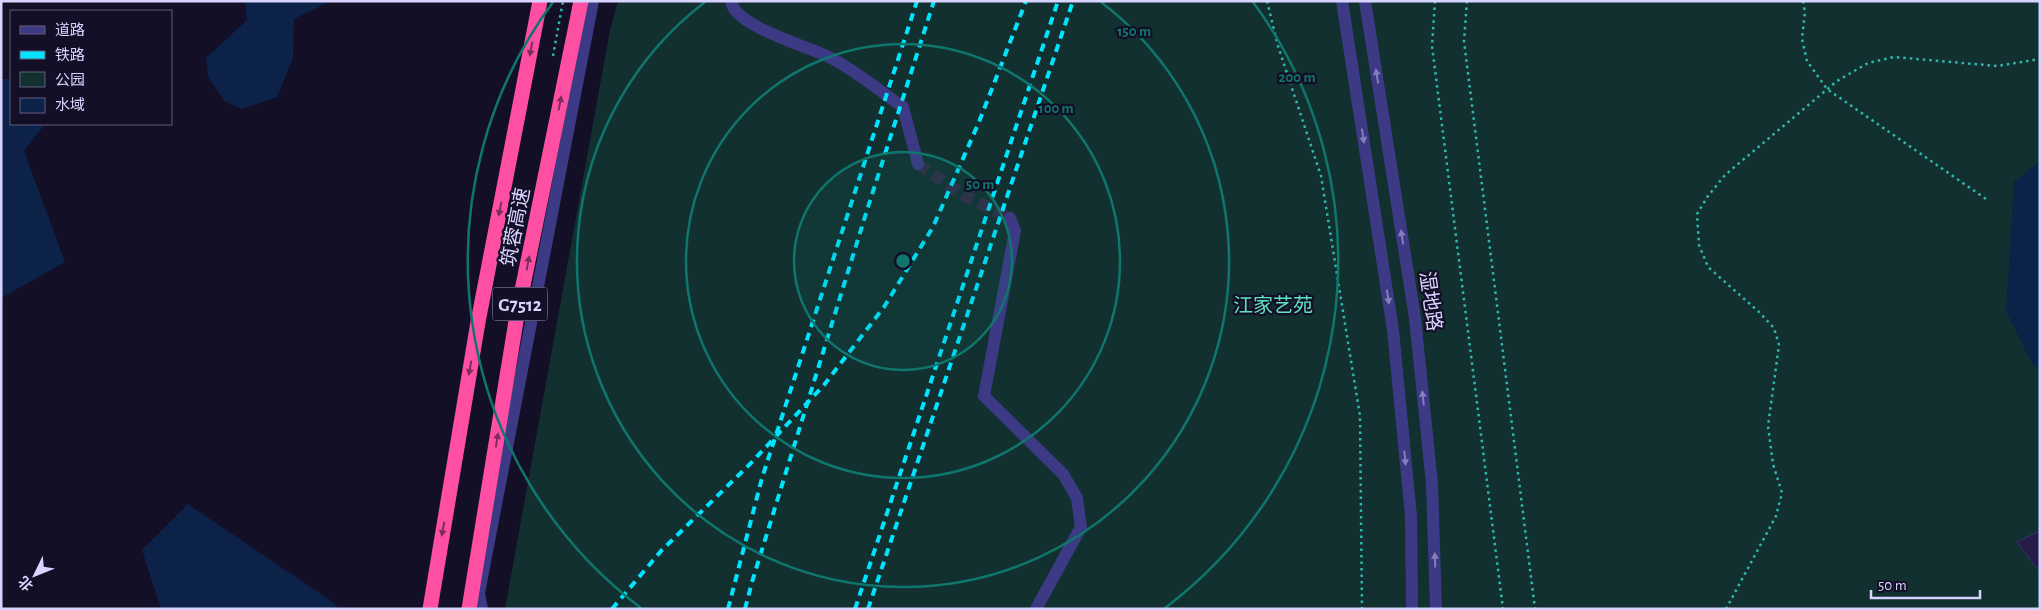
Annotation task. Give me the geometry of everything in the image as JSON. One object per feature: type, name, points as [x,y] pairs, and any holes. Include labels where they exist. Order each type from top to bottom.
[{"type":"highway","name":"筑蓉高速","points":[[430,609],[478,322],[540,1]]},
{"type":"highway","name":"筑蓉高速","points":[[468,609],[518,315],[581,1]]},
{"type":"street","points":[[482,609],[479,593],[593,1]]},
{"type":"street","points":[[731,1],[732,8],[752,25],[831,58],[903,107],[918,164]]},
{"type":"street","name":"湿地路","points":[[1342,1],[1393,330],[1411,516],[1412,609]]},
{"type":"street","name":"湿地路","points":[[1365,1],[1415,318],[1432,484],[1436,609]]},
{"type":"street","points":[[1010,218],[1014,232],[984,396],[1063,474],[1077,498],[1081,527],[1036,609]]},
{"type":"path","points":[[1267,1],[1278,46],[1321,176],[1360,416],[1362,609]]},
{"type":"path","points":[[1435,1],[1432,46],[1503,609]]},
{"type":"path","points":[[1467,1],[1464,41],[1535,609]]},
{"type":"path","points":[[1803,1],[1802,39],[1807,61],[1827,89],[1986,199]]},
{"type":"path","points":[[1726,609],[1776,516],[1782,493],[1773,464],[1768,426],[1779,346],[1774,328],[1759,312],[1708,268],[1699,245],[1697,214],[1708,196],[1725,175],[1837,81],[1868,63],[1894,57],[1997,66],[2040,59]]},
{"type":"green space","name":"江家艺苑","points":[[618,1],[2040,1],[2040,609],[505,609],[610,30]]},
{"type":"water","points":[[245,1],[331,1],[294,19],[293,58],[277,97],[242,109],[224,101],[208,77],[206,58],[247,20]]},
{"type":"water","points":[[1,79],[10,79],[10,125],[44,125],[24,151],[65,262],[1,298]]},
{"type":"water","points":[[2040,161],[2040,368],[2033,366],[2006,311],[2014,182]]},
{"type":"water","points":[[188,504],[337,605],[336,609],[161,609],[142,550]]},
{"type":"building","points":[[2040,531],[2040,572],[2017,542]]},
{"type":"tunnel","points":[[918,164],[963,195],[1010,218]]},
{"type":"railway","points":[[728,609],[762,478],[917,1]]},
{"type":"railway","points":[[745,609],[868,207],[934,1]]},
{"type":"railway","points":[[612,609],[661,551],[750,464],[824,385],[884,307],[933,227],[979,122],[1026,1]]},
{"type":"railway","points":[[855,609],[1058,1]]},
{"type":"railway","points":[[868,609],[1073,1]]}]
